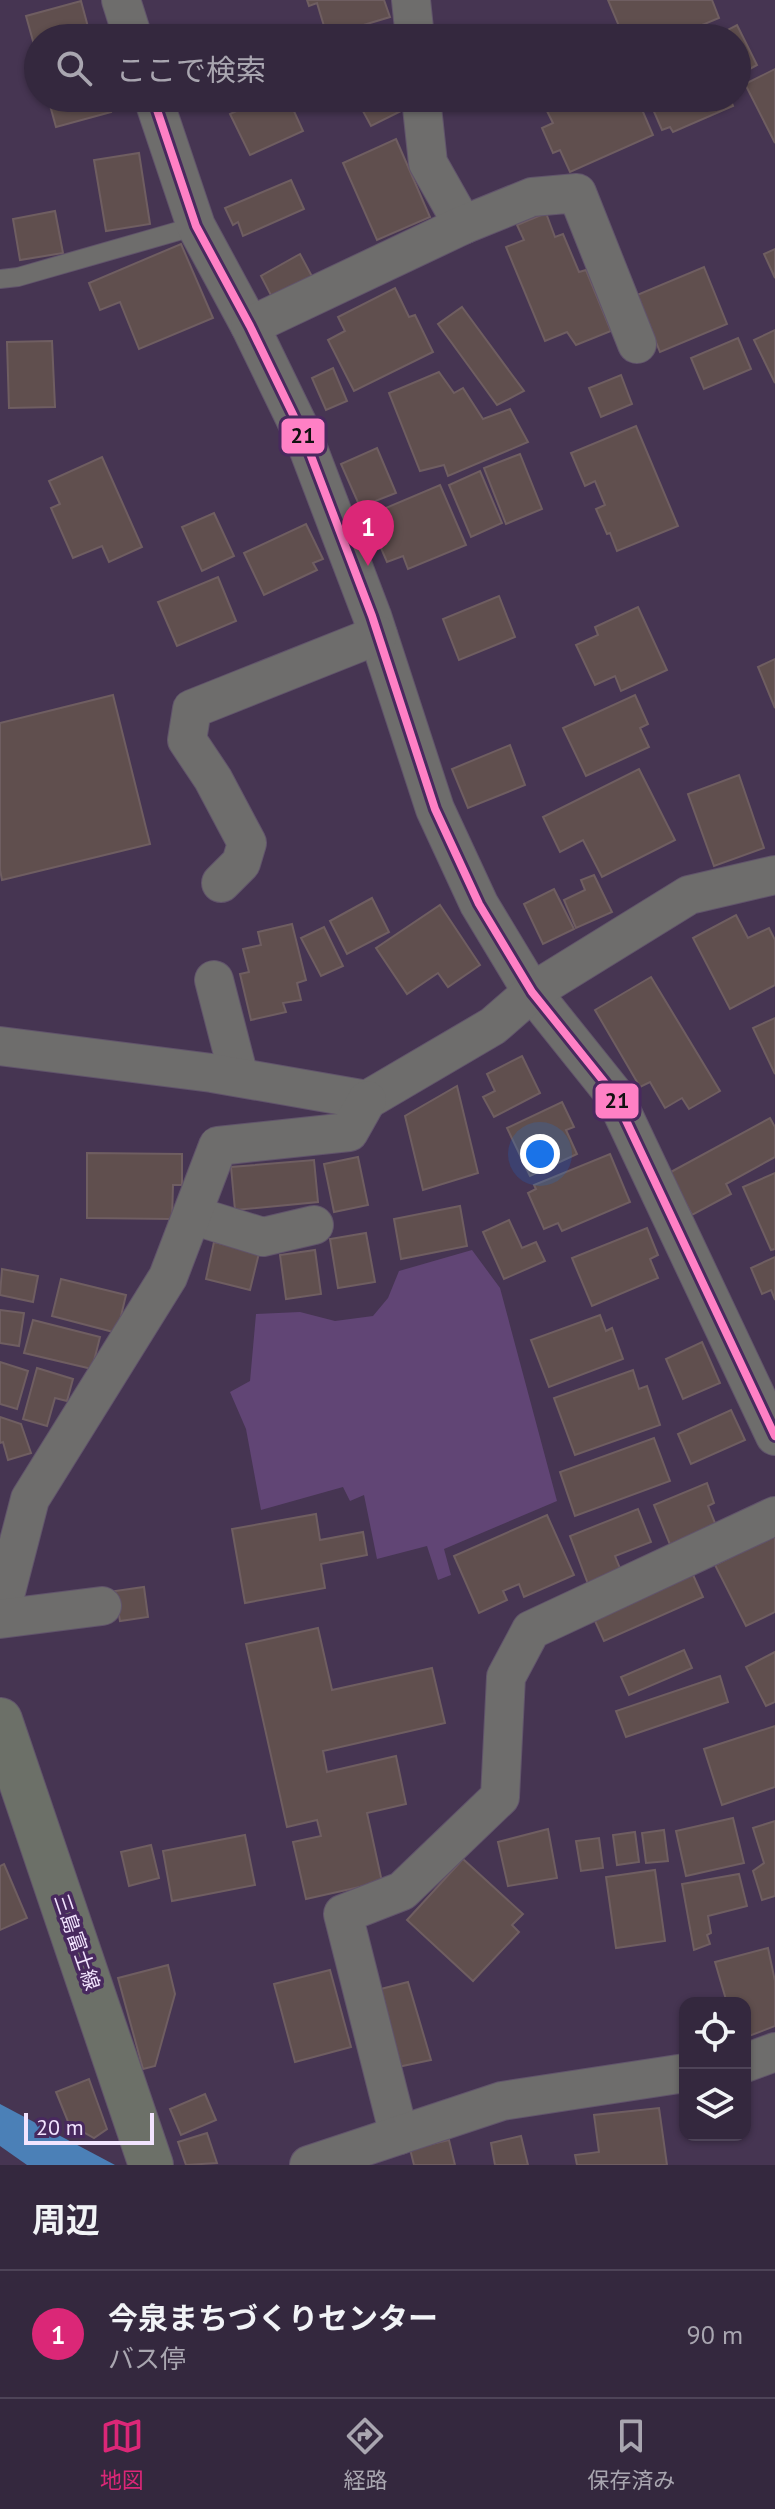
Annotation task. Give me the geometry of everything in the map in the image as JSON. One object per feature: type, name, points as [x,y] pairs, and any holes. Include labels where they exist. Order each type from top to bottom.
[{"type":"main road","name":"三島富士線","points":[[2,1733],[151,2165]]},
{"type":"street","points":[[121,0],[129,24]]},
{"type":"street","points":[[411,0],[414,24]]},
{"type":"street","points":[[158,112],[196,226],[250,326],[303,435],[378,635],[435,809],[479,904],[532,992],[613,1093],[775,1436]]},
{"type":"street","points":[[423,112],[428,163],[463,225]]},
{"type":"street","points":[[250,326],[463,225],[532,197],[577,193],[637,344]]},
{"type":"street","points":[[221,883],[241,863],[247,843],[213,779],[187,740],[192,709],[378,635]]},
{"type":"street","points":[[102,1606],[0,1617],[30,1499],[168,1277],[218,1146],[349,1132],[367,1100],[493,1026],[532,992],[689,895],[775,875]]},
{"type":"street","points":[[214,980],[239,1077]]},
{"type":"street","points":[[0,1046],[239,1077],[367,1100]]},
{"type":"street","points":[[192,1215],[263,1237],[314,1225]]},
{"type":"street","points":[[399,2135],[343,1914],[402,1891],[500,1797],[506,1677],[531,1630],[775,1516]]},
{"type":"street","points":[[751,2061],[775,2052]]},
{"type":"street","points":[[309,2165],[502,2101],[679,2074]]},
{"type":"lane","points":[[0,279],[18,277],[196,226]]},
{"type":"shaded area","points":[[472,1250],[500,1288],[557,1501],[444,1549],[451,1575],[438,1580],[427,1546],[377,1559],[364,1495],[350,1501],[343,1487],[261,1510],[246,1429],[230,1392],[250,1381],[256,1314],[300,1312],[335,1321],[373,1316],[388,1298],[399,1271]]},
{"type":"water","points":[[0,2104],[115,2165],[27,2165],[0,2146]]},
{"type":"building","points":[[307,0],[384,0],[390,17],[367,24],[323,24],[317,3],[309,6]]},
{"type":"building","points":[[608,0],[712,0],[719,18],[705,24],[618,24]]},
{"type":"building","points":[[81,1],[87,24],[28,24],[26,16]]},
{"type":"building","points":[[751,53],[757,65],[751,68]]},
{"type":"building","points":[[775,69],[775,143],[751,96],[751,81]]},
{"type":"building","points":[[52,112],[111,112],[56,127]]},
{"type":"building","points":[[294,112],[303,131],[250,155],[230,114]]},
{"type":"building","points":[[364,112],[399,112],[371,126]]},
{"type":"building","points":[[548,112],[643,112],[653,135],[570,172],[560,150],[553,153],[542,128],[553,123]]},
{"type":"building","points":[[654,112],[719,112],[673,132],[670,127],[662,130]]},
{"type":"building","points":[[396,139],[430,217],[377,240],[343,163]]},
{"type":"building","points":[[139,153],[150,224],[106,231],[94,160]]},
{"type":"building","points":[[291,180],[304,209],[243,236],[238,222],[233,225],[225,208]]},
{"type":"building","points":[[55,211],[63,253],[20,260],[13,219]]},
{"type":"building","points":[[546,213],[555,237],[563,234],[579,272],[586,270],[611,331],[576,345],[567,332],[545,341],[506,247],[524,240],[517,225]]},
{"type":"building","points":[[181,244],[213,318],[139,349],[120,302],[100,310],[89,283]]},
{"type":"building","points":[[775,249],[775,278],[764,254]]},
{"type":"building","points":[[300,254],[315,282],[275,303],[261,276]]},
{"type":"building","points":[[704,267],[727,324],[660,352],[637,295]]},
{"type":"building","points":[[395,288],[409,317],[415,315],[433,352],[354,391],[328,340],[345,331],[338,317]]},
{"type":"building","points":[[462,307],[524,391],[497,405],[438,324]]},
{"type":"building","points":[[775,330],[775,383],[754,340]]},
{"type":"building","points":[[738,338],[751,369],[704,389],[691,358]]},
{"type":"building","points":[[52,341],[55,407],[9,408],[7,342]]},
{"type":"building","points":[[333,368],[347,401],[326,410],[312,378]]},
{"type":"building","points":[[439,372],[454,393],[463,388],[483,419],[510,409],[528,442],[448,476],[444,465],[420,471],[389,393]]},
{"type":"building","points":[[621,375],[632,404],[601,417],[589,388]]},
{"type":"building","points":[[636,426],[678,526],[617,551],[596,509],[605,505],[595,481],[585,486],[571,453]]},
{"type":"building","points":[[377,448],[396,493],[360,507],[341,464]]},
{"type":"building","points":[[520,454],[542,509],[506,524],[484,468]]},
{"type":"building","points":[[102,457],[142,547],[109,562],[102,546],[73,558],[51,508],[60,504],[49,481]]},
{"type":"building","points":[[480,471],[502,523],[471,537],[449,485]]},
{"type":"building","points":[[440,485],[466,545],[408,569],[403,556],[387,562],[367,516]]},
{"type":"building","points":[[214,513],[234,556],[202,571],[182,527]]},
{"type":"building","points":[[306,524],[323,559],[313,563],[317,570],[264,595],[244,553]]},
{"type":"building","points":[[218,577],[236,621],[177,646],[158,602]]},
{"type":"building","points":[[499,596],[515,637],[459,660],[443,619]]},
{"type":"building","points":[[638,607],[667,670],[621,691],[615,676],[595,685],[576,645],[598,635],[595,627]]},
{"type":"building","points":[[775,659],[775,708],[758,667]]},
{"type":"building","points":[[113,695],[150,844],[2,880],[0,723]]},
{"type":"building","points":[[635,695],[648,724],[640,728],[649,747],[586,776],[563,728]]},
{"type":"building","points":[[510,745],[525,785],[468,808],[452,769]]},
{"type":"building","points":[[639,769],[675,840],[602,877],[583,840],[560,852],[543,817]]},
{"type":"building","points":[[739,775],[764,848],[714,866],[688,794]]},
{"type":"building","points":[[594,875],[612,912],[576,928],[564,900],[585,890],[581,880]]},
{"type":"building","points":[[554,889],[574,929],[543,944],[524,904]]},
{"type":"building","points":[[372,898],[389,932],[347,954],[330,921]]},
{"type":"building","points":[[440,905],[480,965],[448,987],[438,973],[407,994],[376,948]]},
{"type":"building","points":[[736,915],[748,938],[769,928],[775,940],[775,985],[730,1009],[693,938]]},
{"type":"building","points":[[292,924],[306,980],[297,983],[301,1000],[283,1003],[286,1012],[251,1020],[240,974],[249,972],[243,949],[261,945],[258,932]]},
{"type":"building","points":[[324,927],[343,966],[321,976],[301,938]]},
{"type":"building","points":[[651,977],[720,1091],[689,1109],[682,1098],[665,1108],[650,1082],[640,1087],[595,1010]]},
{"type":"building","points":[[775,1018],[775,1074],[753,1028]]},
{"type":"building","points":[[522,1056],[540,1093],[494,1117],[483,1097],[495,1091],[487,1074]]},
{"type":"building","points":[[457,1086],[478,1173],[423,1190],[405,1116]]},
{"type":"building","points":[[562,1102],[574,1127],[566,1130],[577,1154],[530,1176],[507,1128]]},
{"type":"building","points":[[770,1118],[775,1127],[775,1157],[726,1184],[731,1194],[692,1215],[669,1173]]},
{"type":"building","points":[[87,1153],[182,1154],[182,1185],[173,1185],[172,1219],[87,1218]]},
{"type":"building","points":[[610,1154],[630,1202],[562,1231],[558,1223],[544,1229],[528,1193],[536,1189],[534,1185]]},
{"type":"building","points":[[358,1157],[368,1205],[334,1212],[324,1164]]},
{"type":"building","points":[[314,1160],[318,1202],[235,1210],[231,1167]]},
{"type":"building","points":[[775,1173],[775,1249],[771,1250],[743,1187]]},
{"type":"building","points":[[460,1206],[467,1246],[401,1259],[394,1219]]},
{"type":"building","points":[[509,1220],[522,1248],[536,1242],[545,1261],[504,1279],[483,1232]]},
{"type":"building","points":[[647,1228],[658,1255],[650,1259],[658,1278],[592,1306],[572,1258]]},
{"type":"building","points":[[366,1233],[375,1282],[338,1288],[330,1239]]},
{"type":"building","points":[[214,1242],[259,1253],[250,1290],[206,1279]]},
{"type":"building","points":[[315,1250],[321,1294],[286,1299],[280,1255]]},
{"type":"building","points":[[775,1257],[775,1300],[771,1290],[762,1294],[751,1268]]},
{"type":"building","points":[[2,1269],[38,1276],[33,1302],[0,1295]]},
{"type":"building","points":[[61,1279],[126,1295],[117,1333],[52,1316]]},
{"type":"building","points":[[0,1310],[24,1313],[19,1346],[0,1343]]},
{"type":"building","points":[[600,1315],[606,1331],[612,1328],[623,1359],[549,1387],[531,1340]]},
{"type":"building","points":[[33,1320],[100,1337],[92,1369],[24,1353]]},
{"type":"building","points":[[702,1342],[720,1383],[683,1399],[666,1359]]},
{"type":"building","points":[[0,1362],[28,1371],[17,1409],[0,1404]]},
{"type":"building","points":[[37,1368],[73,1379],[67,1401],[55,1398],[47,1426],[23,1419]]},
{"type":"building","points":[[633,1370],[639,1389],[647,1386],[660,1425],[575,1455],[554,1398]]},
{"type":"building","points":[[731,1410],[745,1440],[691,1464],[678,1434]]},
{"type":"building","points":[[0,1417],[21,1424],[31,1453],[8,1460],[3,1442],[0,1443]]},
{"type":"building","points":[[654,1438],[670,1481],[575,1516],[560,1472]]},
{"type":"building","points":[[707,1483],[714,1503],[708,1506],[717,1528],[671,1547],[654,1505]]},
{"type":"building","points":[[638,1509],[651,1542],[615,1556],[621,1571],[588,1584],[570,1536]]},
{"type":"building","points":[[316,1514],[320,1540],[363,1532],[367,1555],[321,1564],[325,1588],[245,1603],[232,1529]]},
{"type":"building","points":[[547,1515],[574,1575],[524,1597],[519,1584],[503,1591],[507,1600],[479,1613],[454,1556]]},
{"type":"building","points":[[775,1535],[775,1612],[746,1626],[715,1565]]},
{"type":"building","points":[[690,1568],[703,1597],[604,1641],[591,1612]]},
{"type":"building","points":[[144,1587],[148,1617],[120,1621],[115,1591]]},
{"type":"building","points":[[318,1628],[332,1690],[432,1668],[445,1723],[323,1751],[327,1772],[396,1756],[406,1804],[367,1813],[382,1882],[306,1899],[293,1842],[321,1836],[317,1820],[287,1827],[246,1644]]},
{"type":"building","points":[[684,1650],[692,1668],[629,1695],[621,1677]]},
{"type":"building","points":[[775,1652],[775,1702],[766,1706],[746,1667]]},
{"type":"building","points":[[720,1676],[728,1702],[626,1737],[616,1711]]},
{"type":"building","points":[[775,1726],[775,1787],[722,1805],[704,1749]]},
{"type":"building","points":[[733,1818],[744,1863],[686,1876],[676,1831]]},
{"type":"building","points":[[775,1821],[775,1896],[762,1900],[753,1871],[764,1863],[753,1828]]},
{"type":"building","points":[[548,1829],[557,1878],[508,1886],[498,1842]]},
{"type":"building","points":[[664,1830],[668,1861],[646,1863],[642,1833]]},
{"type":"building","points":[[635,1832],[639,1862],[617,1865],[613,1835]]},
{"type":"building","points":[[245,1835],[255,1885],[172,1901],[163,1851]]},
{"type":"building","points":[[599,1838],[603,1868],[581,1871],[576,1841]]},
{"type":"building","points":[[151,1845],[159,1878],[129,1886],[121,1852]]},
{"type":"building","points":[[463,1859],[523,1914],[512,1925],[519,1932],[473,1981],[407,1920]]},
{"type":"building","points":[[4,1864],[27,1918],[0,1930],[0,1866]]},
{"type":"building","points":[[655,1870],[665,1941],[616,1948],[606,1877]]},
{"type":"building","points":[[739,1874],[747,1906],[708,1916],[710,1944],[694,1950],[682,1884]]},
{"type":"building","points":[[768,1948],[775,1981],[775,2026],[751,2035],[751,1997],[725,1997],[715,1962]]},
{"type":"building","points":[[168,1965],[175,1994],[155,2066],[143,2069],[118,1978]]},
{"type":"building","points":[[330,1970],[351,2047],[295,2062],[274,1984]]},
{"type":"building","points":[[408,1982],[431,2060],[393,2068],[373,1991]]},
{"type":"building","points":[[89,2079],[107,2129],[94,2138],[69,2124],[56,2092]]},
{"type":"building","points":[[205,2094],[216,2120],[181,2135],[170,2109]]},
{"type":"building","points":[[659,2108],[667,2165],[577,2165],[575,2155],[599,2152],[594,2115]]},
{"type":"building","points":[[207,2133],[217,2163],[186,2165],[178,2142]]},
{"type":"building","points":[[521,2136],[528,2165],[495,2165],[491,2143]]},
{"type":"building","points":[[449,2140],[455,2165],[414,2165],[410,2149]]},
{"type":"transit line","name":"21","points":[[158,112],[196,226],[250,326],[303,435],[372,616],[435,809],[479,904],[532,992],[613,1093],[775,1436]]},
{"type":"place","name":"今泉まちづくりセンター","points":[[368,566]]}]
